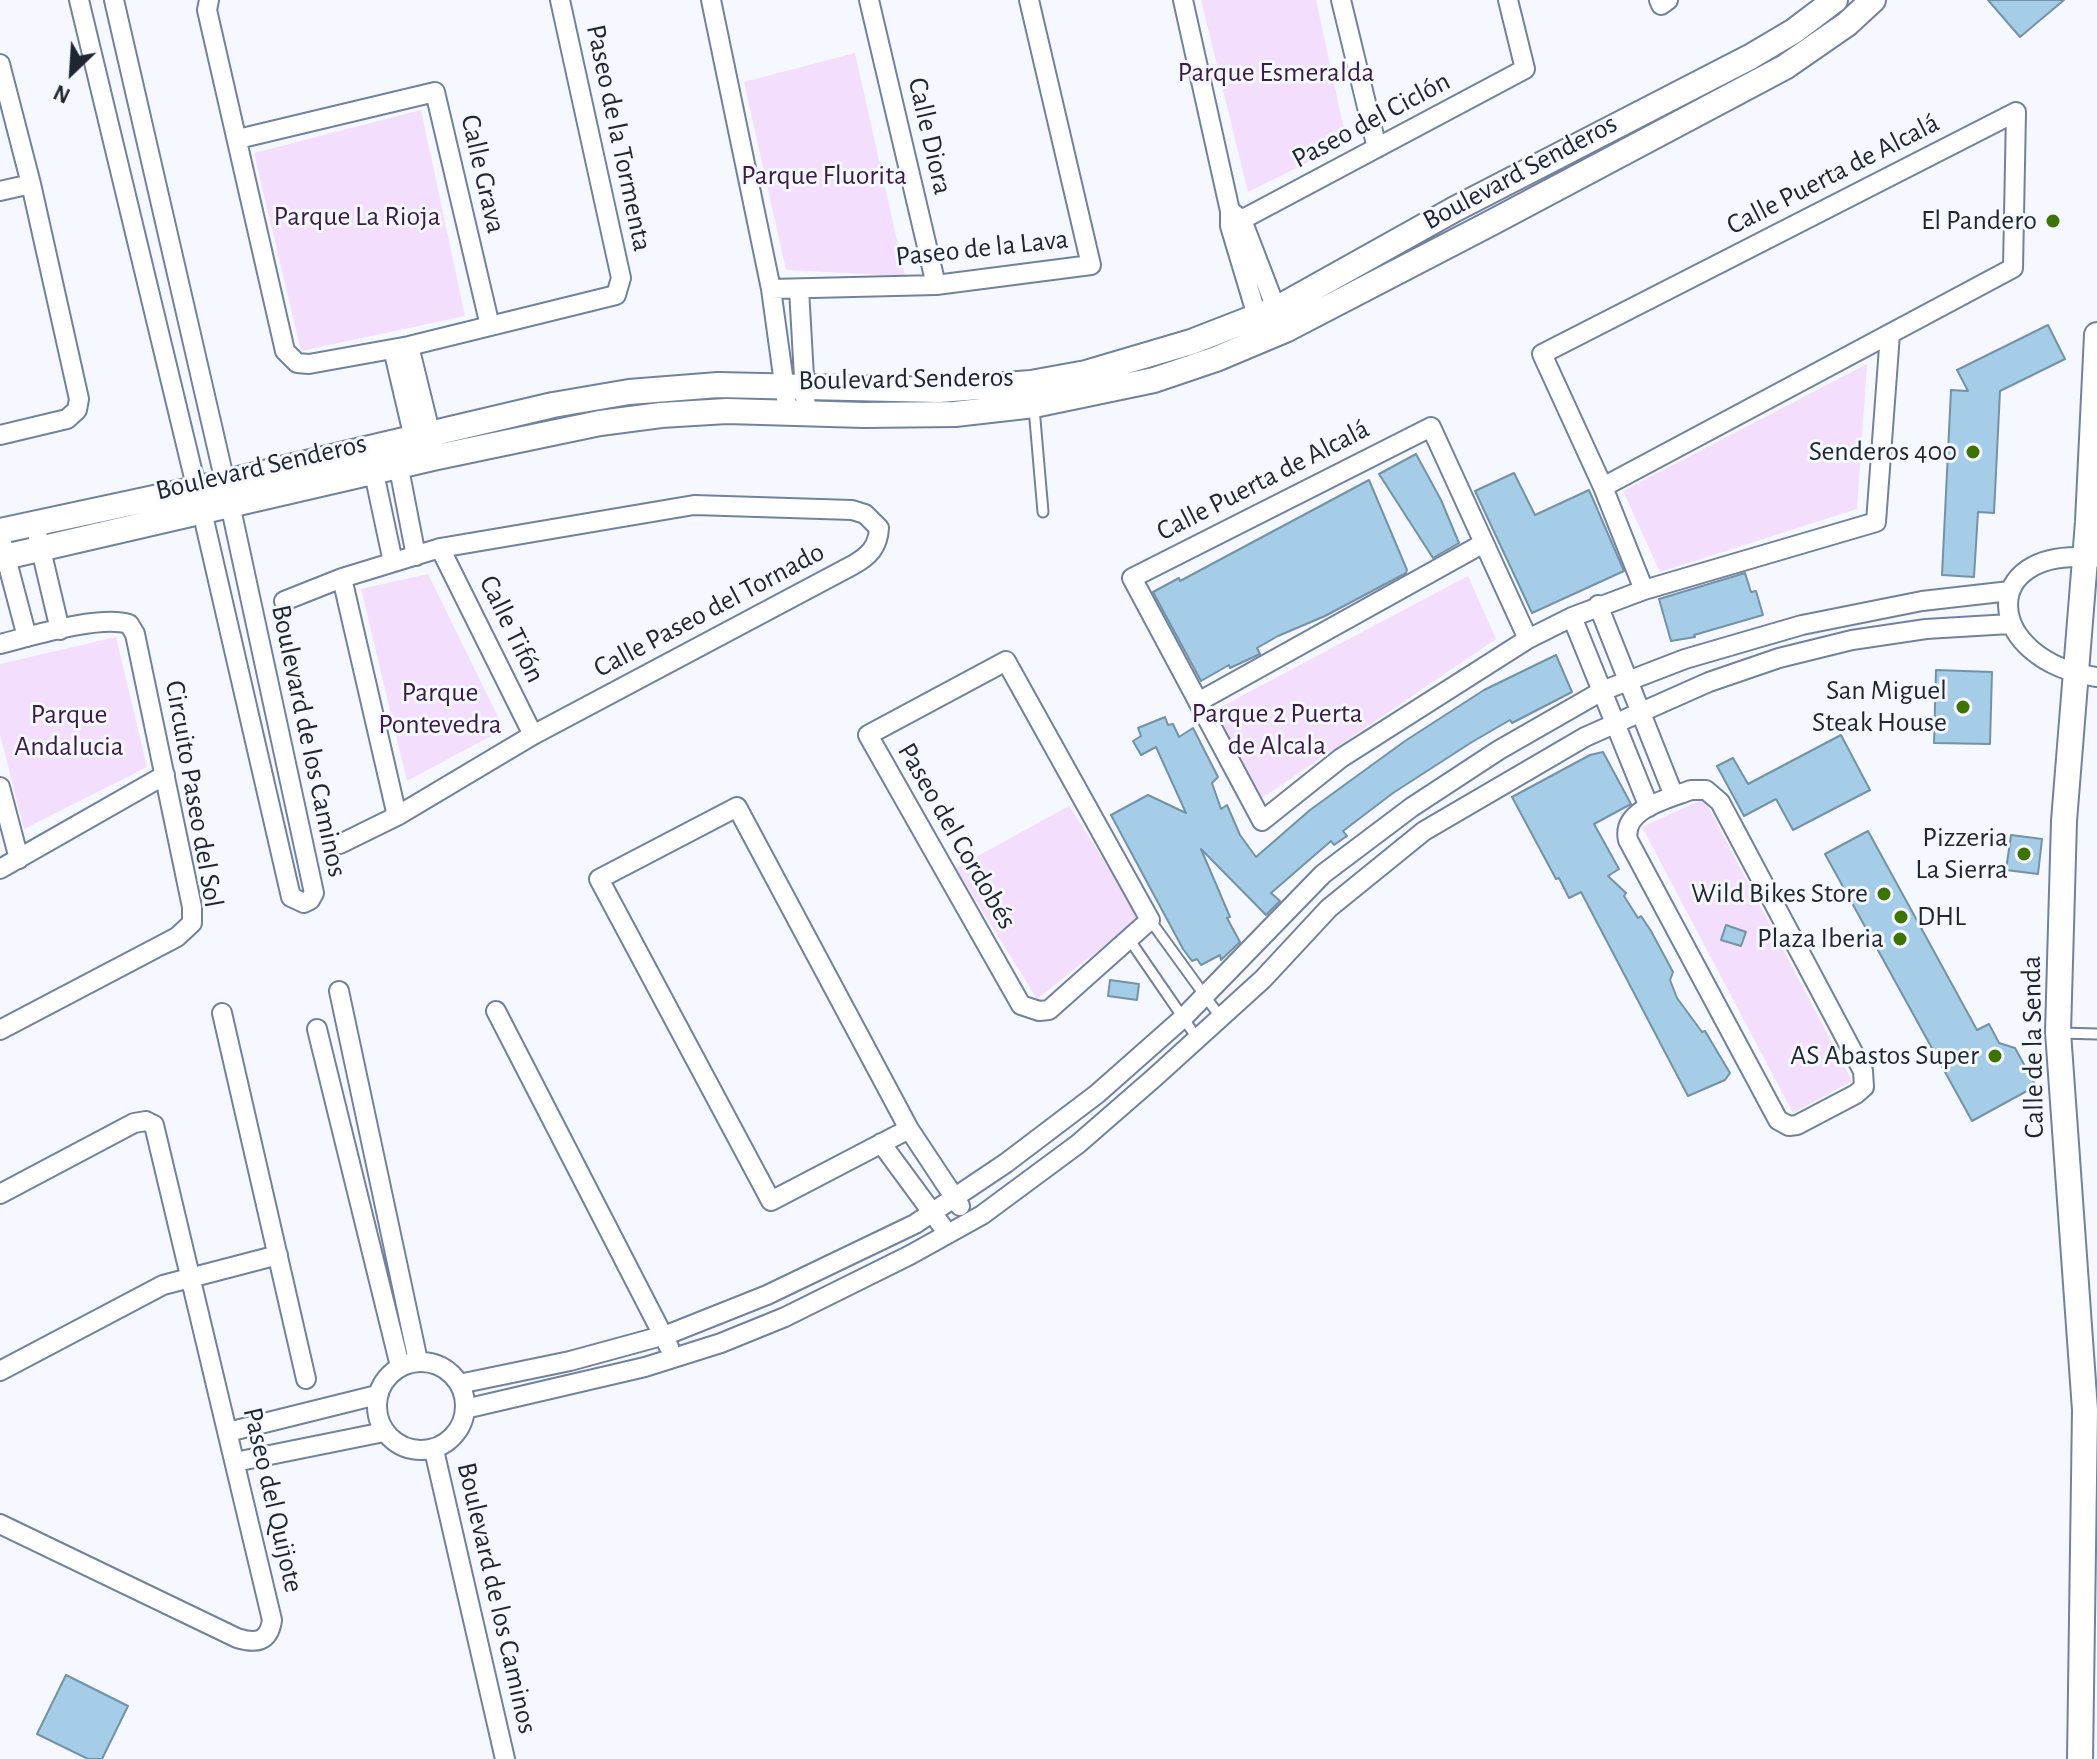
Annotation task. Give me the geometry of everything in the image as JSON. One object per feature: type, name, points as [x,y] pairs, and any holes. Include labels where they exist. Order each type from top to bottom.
[{"type":"main road","name":"Boulevard Senderos","points":[[416,450],[553,405],[629,392],[718,385],[1032,394],[1154,380],[1216,359],[1455,209],[1750,57],[1794,31],[1835,0]]},
{"type":"main road","name":"Boulevard Senderos","points":[[1,546],[41,550],[199,500],[416,450],[661,415],[727,411],[955,414],[1032,394],[1086,373],[1210,335],[1270,324],[1785,67],[1847,24],[1873,0]]},
{"type":"main road","points":[[1680,92],[1691,115]]},
{"type":"main road","points":[[1210,335],[1216,359]]},
{"type":"main road","name":"Calle de la Senda","points":[[2080,1759],[2090,1550],[2085,1410],[2058,1032],[2064,821],[2085,675],[2097,335]]},
{"type":"main road","name":"Boulevard Senderos","points":[[1,546],[35,523],[199,500]]},
{"type":"street","name":"Boulevard de los Caminos","points":[[79,0],[291,897],[304,903],[314,893],[228,493],[114,0]]},
{"type":"street","name":"Paseo de la Tormenta","points":[[209,0],[207,10],[285,351],[297,363],[309,364],[401,348],[616,295],[621,278],[560,0]]},
{"type":"street","points":[[711,0],[771,289],[795,386]]},
{"type":"street","name":"Calle Diora","points":[[869,0],[936,285]]},
{"type":"street","name":"Paseo de la Lava","points":[[771,289],[936,285],[1091,265],[1029,0]]},
{"type":"street","points":[[1183,0],[1234,219],[1270,324]]},
{"type":"street","points":[[1341,0],[1377,148]]},
{"type":"street","name":"Paseo del Ciclón","points":[[1234,219],[1377,148],[1525,69],[1508,0]]},
{"type":"street","points":[[1659,0],[1661,5],[1668,0]]},
{"type":"street","points":[[0,64],[31,184],[79,399],[77,410],[67,419],[0,435]]},
{"type":"street","name":"Calle Grava","points":[[238,139],[435,92],[490,326]]},
{"type":"street","name":"Calle Puerta de Alcalá","points":[[1603,487],[2013,268],[2016,112],[1542,354],[1603,487],[1644,590]]},
{"type":"street","points":[[0,191],[31,184]]},
{"type":"street","points":[[797,412],[795,386],[799,289]]},
{"type":"street","name":"Calle Puerta de Alcalá","points":[[1528,639],[1431,427],[1132,578],[1262,821],[1341,758],[1528,639],[1572,617],[1644,590],[1876,522],[1890,334]]},
{"type":"street","points":[[401,348],[416,450],[416,556]]},
{"type":"street","points":[[372,460],[393,562]]},
{"type":"street","name":"Calle Paseo del Tornado","points":[[284,601],[342,578],[440,548],[694,505],[852,510],[865,514],[879,528],[875,546],[866,557],[853,565],[533,735],[397,816],[340,844]]},
{"type":"street","points":[[35,523],[60,630]]},
{"type":"street","points":[[1198,702],[1484,543]]},
{"type":"street","points":[[1,546],[27,637]]},
{"type":"street","name":"Calle Tifón","points":[[440,548],[533,735]]},
{"type":"street","points":[[2085,675],[2037,656],[2022,643],[2010,624],[2007,606],[2010,591],[2029,568],[2051,560],[2091,558]]},
{"type":"street","points":[[342,578],[397,816]]},
{"type":"street","points":[[459,1384],[570,1361],[663,1336],[712,1319],[875,1245],[932,1213],[1097,1094],[1183,1018],[1323,874],[1412,807],[1474,766],[1602,691],[1685,659],[1847,615],[1922,601],[2010,591]]},
{"type":"street","points":[[1922,601],[1926,629]]},
{"type":"street","points":[[1598,605],[1674,796]]},
{"type":"street","points":[[1572,617],[1649,807]]},
{"type":"street","name":"Circuito Paseo del Sol","points":[[0,644],[117,620],[129,624],[135,634],[192,907],[192,923],[177,937],[0,1030]]},
{"type":"street","points":[[235,1462],[384,1432],[376,1414],[377,1395],[385,1379],[409,1364],[440,1365],[457,1379],[466,1399],[465,1409],[674,1357],[721,1343],[785,1317],[970,1222],[1078,1144],[1263,979],[1329,908],[1424,831],[1549,756],[1709,682],[1779,658],[1852,640],[1926,629],[2010,624]]},
{"type":"street","name":"Paseo del Cordobés","points":[[1006,661],[1150,920],[1049,1010],[1039,1011],[1021,1005],[868,735],[1006,661]]},
{"type":"street","points":[[0,869],[165,775]]},
{"type":"street","points":[[0,787],[19,859]]},
{"type":"street","points":[[1691,790],[1706,790],[1720,802],[1863,1071],[1864,1087],[1856,1094],[1797,1125],[1789,1126],[1778,1120],[1628,840],[1626,832],[1631,819],[1649,807],[1691,790]]},
{"type":"street","points":[[909,1129],[771,1201],[599,879],[737,807],[909,1129],[970,1222]]},
{"type":"street","points":[[339,991],[409,1364]]},
{"type":"street","points":[[496,1011],[674,1357]]},
{"type":"street","points":[[222,1013],[306,1379]]},
{"type":"street","points":[[317,1029],[409,1364]]},
{"type":"street","name":"Paseo del Quijote","points":[[0,1194],[134,1123],[146,1121],[157,1131],[272,1620],[271,1630],[265,1639],[255,1643],[237,1638],[0,1524]]},
{"type":"street","points":[[881,1143],[948,1234]]},
{"type":"street","points":[[0,1371],[163,1285],[278,1255]]},
{"type":"street","points":[[228,1432],[377,1395]]},
{"type":"street","name":"Boulevard de los Caminos","points":[[384,1432],[397,1445],[415,1451],[434,1450],[453,1439],[464,1420],[465,1409]]},
{"type":"street","points":[[316,1410],[324,1444]]},
{"type":"street","name":"Boulevard de los Caminos","points":[[434,1450],[505,1759]]},
{"type":"lane","points":[[1032,394],[1043,512]]},
{"type":"lane","points":[[1150,920],[1221,1018]]},
{"type":"lane","points":[[1129,939],[1198,1039]]},
{"type":"lane","points":[[2058,1032],[2097,1034]]},
{"type":"green space","name":"Parque Esmeralda","points":[[1201,0],[1316,0],[1347,143],[1248,192]]},
{"type":"green space","name":"Parque Fluorita","points":[[855,53],[905,276],[786,270],[744,82]]},
{"type":"green space","name":"Parque La Rioja","points":[[421,110],[465,316],[301,351],[254,153]]},
{"type":"green space","points":[[1867,364],[1857,509],[1660,572],[1623,491]]},
{"type":"green space","name":"Parque Pontevedra","points":[[428,574],[504,729],[407,781],[361,589]]},
{"type":"green space","name":"Parque 2 Puerta de Alcala","points":[[1468,576],[1496,639],[1259,800],[1213,711]]},
{"type":"green space","name":"Parque Andalucia","points":[[116,637],[147,767],[24,829],[0,734],[0,664]]},
{"type":"green space","points":[[1704,799],[1852,1081],[1793,1113],[1642,827]]},
{"type":"green space","points":[[1069,806],[1140,917],[1037,999],[956,868]]},
{"type":"building","points":[[1988,0],[2064,0],[2020,37]]},
{"type":"building","name":"Senderos 400","points":[[2048,325],[2065,359],[2000,391],[1994,513],[1978,512],[1974,577],[1942,575],[1951,390],[1968,391],[1957,370]]},
{"type":"building","points":[[1416,454],[1441,500],[1459,543],[1433,558],[1379,474]]},
{"type":"building","points":[[1514,473],[1535,515],[1589,490],[1624,571],[1532,613],[1475,491]]},
{"type":"building","points":[[1369,480],[1406,573],[1325,616],[1278,636],[1257,648],[1260,654],[1230,668],[1229,665],[1201,681],[1153,592],[1179,578],[1180,581]]},
{"type":"building","points":[[1745,573],[1751,592],[1756,591],[1763,615],[1695,637],[1671,641],[1659,599]]},
{"type":"building","points":[[1556,655],[1572,692],[1512,723],[1510,720],[1393,793],[1343,831],[1347,836],[1334,845],[1331,841],[1271,893],[1280,901],[1266,915],[1201,849],[1230,917],[1227,918],[1240,942],[1221,960],[1220,955],[1201,965],[1197,959],[1192,961],[1111,815],[1148,795],[1186,813],[1156,747],[1141,755],[1133,741],[1141,736],[1138,728],[1165,717],[1168,725],[1173,724],[1179,737],[1193,728],[1218,777],[1212,783],[1221,809],[1227,805],[1240,835],[1256,857],[1310,810],[1405,741],[1484,690]]},
{"type":"building","name":"San Miguel Steak House","points":[[1936,670],[1992,672],[1990,744],[1934,743]]},
{"type":"building","points":[[1841,735],[1870,790],[1793,830],[1776,799],[1744,816],[1717,766],[1733,758],[1748,784]]},
{"type":"building","points":[[1603,752],[1631,804],[1594,824],[1619,869],[1608,876],[1626,893],[1624,896],[1638,918],[1641,916],[1651,931],[1673,972],[1670,980],[1677,998],[1702,1032],[1705,1031],[1730,1073],[1725,1080],[1688,1096],[1581,892],[1569,898],[1512,797],[1590,755]]},
{"type":"building","name":"Plaza Iberia","points":[[1868,831],[1977,1030],[1989,1024],[1999,1043],[2015,1048],[2036,1086],[1972,1121],[1825,854]]},
{"type":"building","name":"Pizzeria La Sierra","points":[[2011,835],[2042,839],[2038,874],[2006,870]]},
{"type":"building","points":[[1726,925],[1746,932],[1741,946],[1721,940]]},
{"type":"building","points":[[1110,980],[1139,984],[1137,1000],[1108,996]]},
{"type":"building","points":[[66,1675],[128,1706],[102,1759],[88,1759],[37,1734]]},
{"type":"place","name":"El Pandero","points":[[2053,221]]},
{"type":"place","name":"Senderos 400","points":[[1973,452]]},
{"type":"place","name":"San Miguel Steak House","points":[[1963,707]]},
{"type":"place","name":"Pizzeria La Sierra","points":[[2024,854]]},
{"type":"place","name":"Wild Bikes Store","points":[[1884,894]]},
{"type":"place","name":"DHL","points":[[1901,917]]},
{"type":"place","name":"Plaza Iberia","points":[[1900,939]]},
{"type":"place","name":"AS Abastos Super","points":[[1995,1056]]}]
